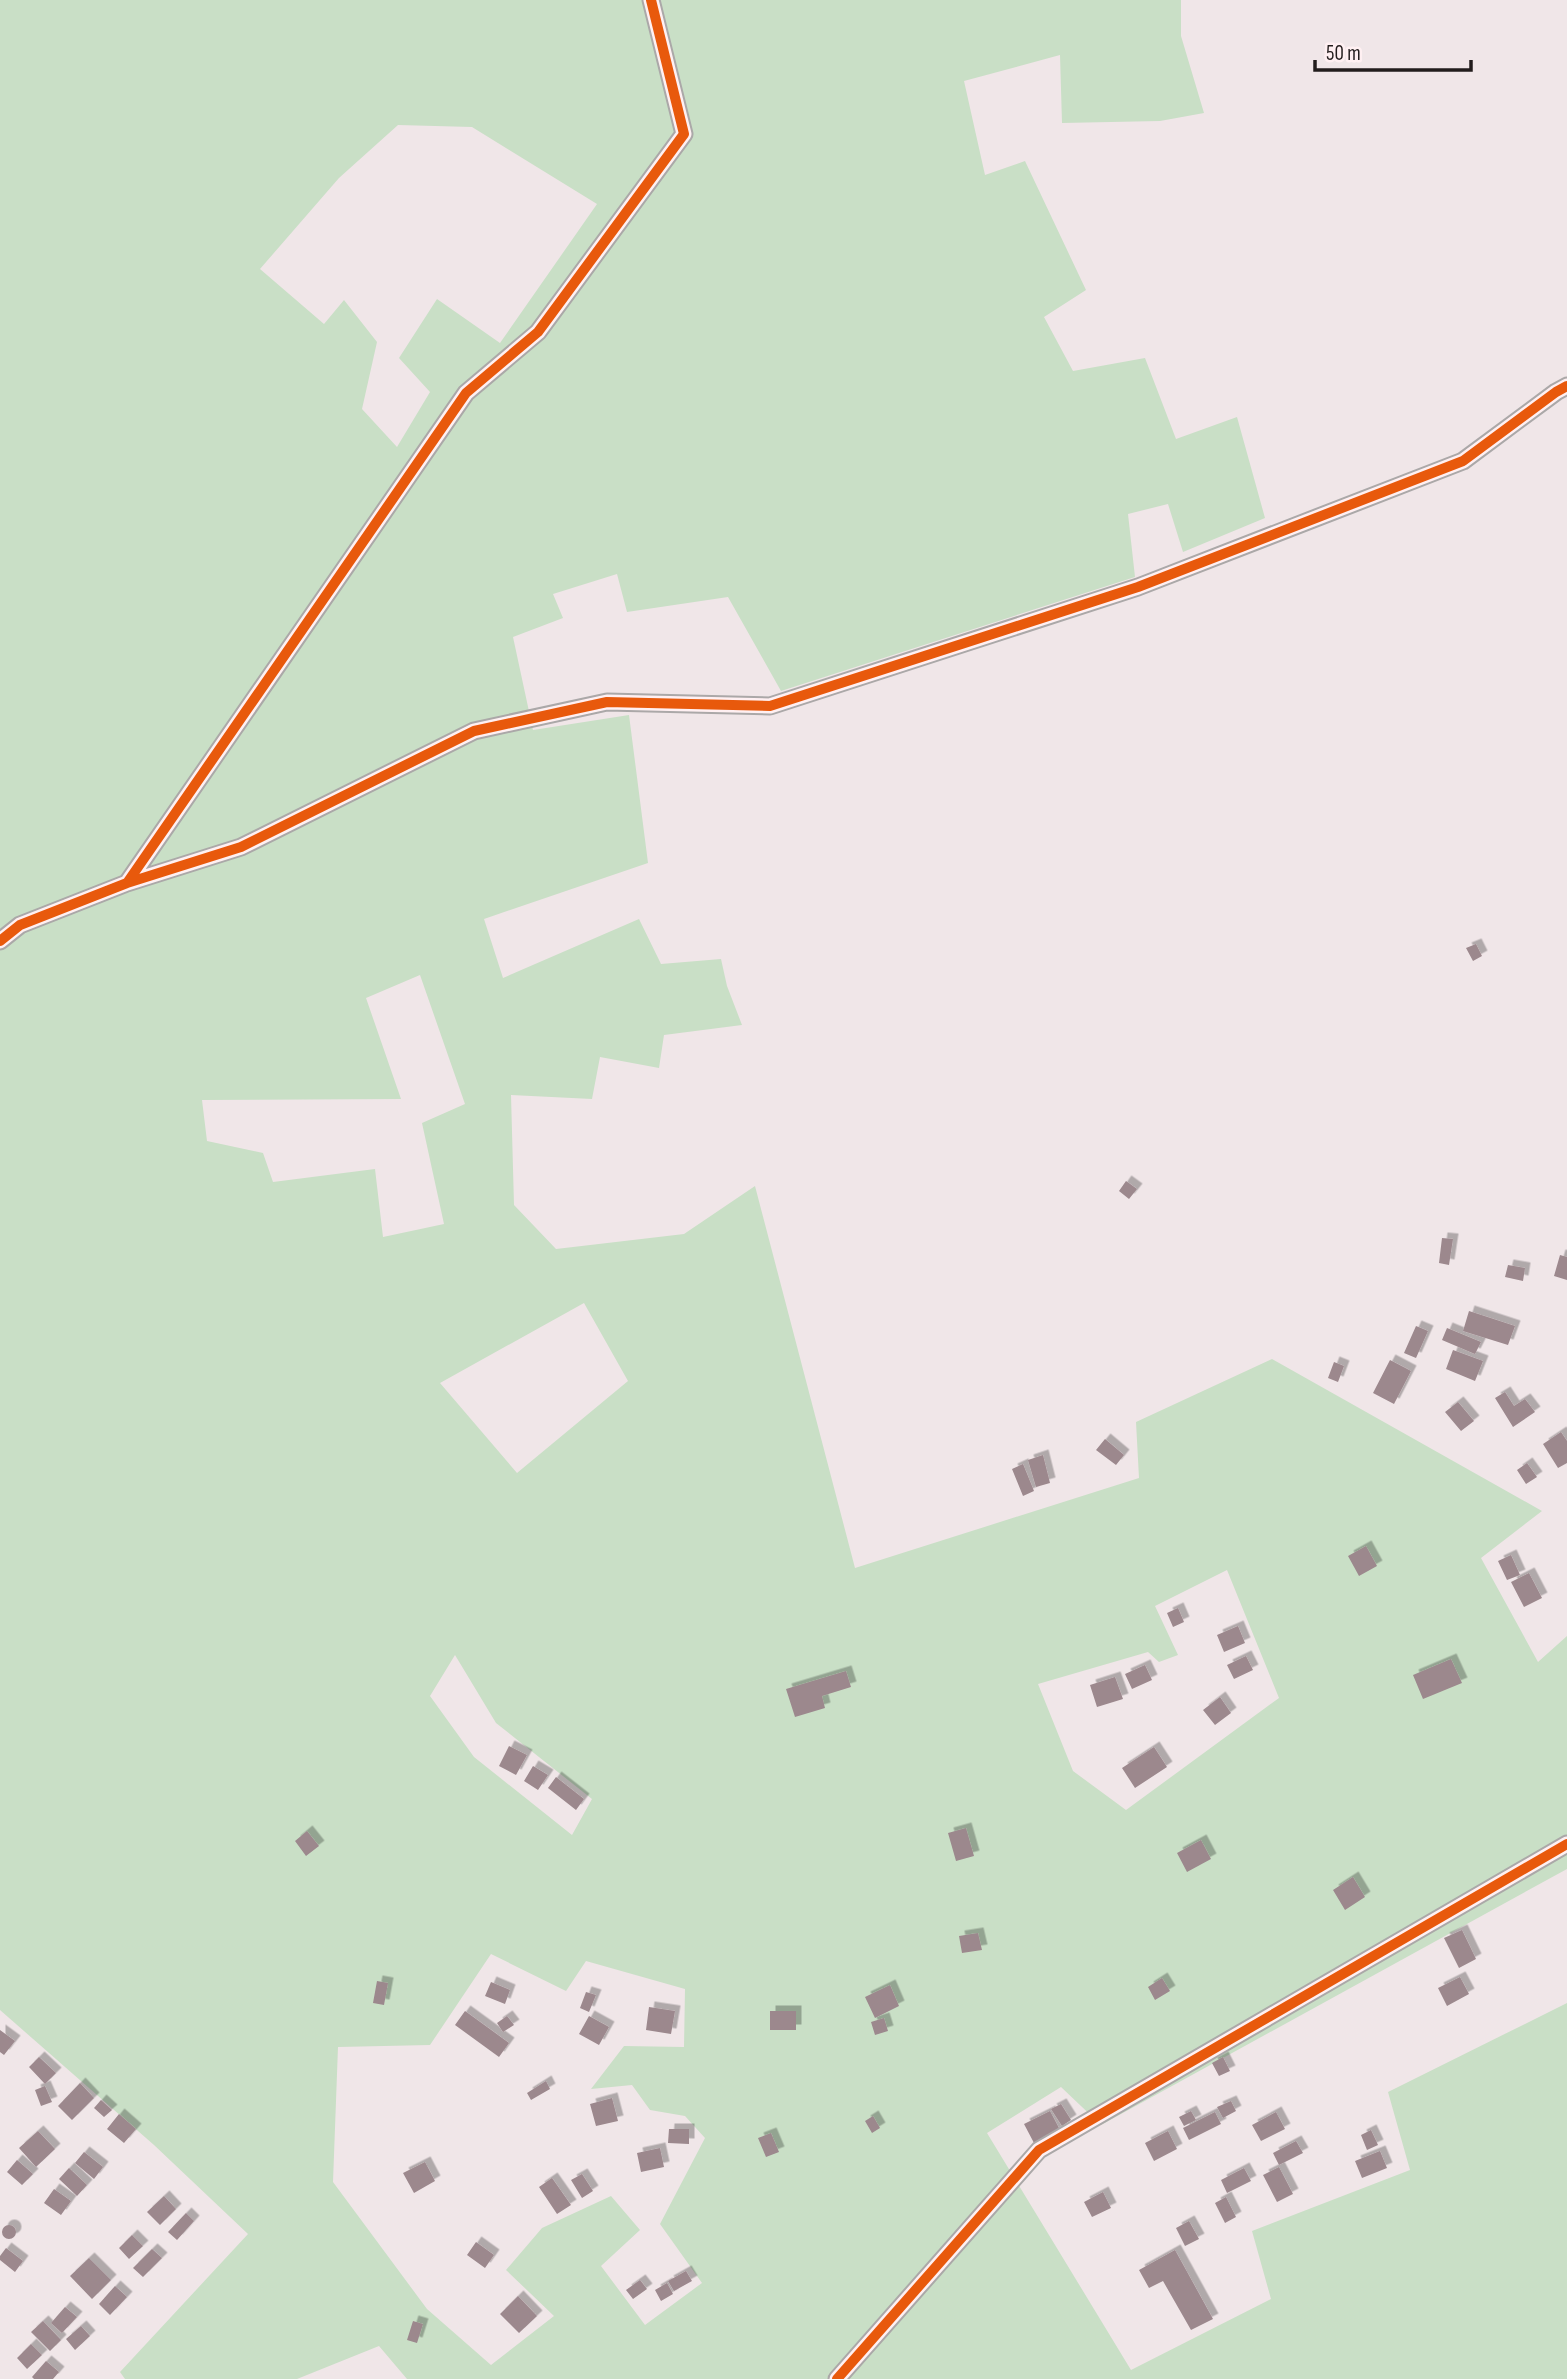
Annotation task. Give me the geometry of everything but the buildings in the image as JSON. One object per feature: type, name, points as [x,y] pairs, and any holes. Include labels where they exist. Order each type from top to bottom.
[{"type":"street","points":[[127,883],[466,393],[537,332],[684,134],[651,0]]},
{"type":"street","points":[[0,941],[20,925],[127,883],[241,847],[474,730],[607,702],[771,706],[1138,587],[1463,461],[1556,391],[1567,386]]},
{"type":"street","points":[[837,2379],[1039,2150],[1567,1844]]},
{"type":"green space","points":[[0,0],[1181,0],[1181,36],[1204,113],[1160,121],[1062,123],[1060,55],[964,81],[985,175],[1025,161],[1086,290],[1044,317],[1073,371],[1145,358],[1176,439],[1237,417],[1265,518],[1183,552],[1168,504],[1128,514],[1135,577],[781,691],[728,597],[627,612],[617,574],[553,594],[563,618],[513,637],[533,730],[629,715],[648,863],[484,919],[503,978],[639,919],[661,964],[721,959],[727,986],[742,1025],[664,1035],[659,1068],[600,1057],[592,1099],[511,1095],[514,1205],[556,1249],[684,1234],[755,1186],[855,1568],[1139,1478],[1136,1422],[1272,1359],[1542,1511],[1481,1558],[1538,1662],[1567,1636],[1567,1869],[1101,2125],[1061,2087],[987,2133],[1131,2370],[1271,2299],[1252,2231],[1410,2170],[1388,2092],[1567,2003],[1567,2379],[407,2379],[379,2346],[297,2379],[125,2379],[120,2372],[248,2234],[154,2145],[0,2010]],"holes":[[[398,125],[472,127],[597,204],[500,343],[437,299],[399,358],[430,392],[397,447],[362,409],[377,342],[344,300],[324,324],[260,269],[339,178]],[[420,975],[465,1104],[422,1123],[444,1224],[383,1237],[375,1169],[273,1182],[263,1153],[207,1141],[202,1100],[401,1099],[366,998]],[[584,1303],[628,1381],[517,1473],[440,1383]],[[1227,1570],[1279,1698],[1126,1810],[1073,1771],[1038,1684],[1148,1652],[1159,1662],[1178,1655],[1155,1606]],[[455,1655],[496,1723],[592,1799],[572,1835],[474,1757],[430,1696]],[[491,1954],[566,1991],[586,1961],[685,1989],[684,2047],[624,2046],[591,2089],[632,2085],[650,2110],[685,2116],[705,2138],[660,2224],[702,2283],[645,2325],[601,2266],[640,2230],[611,2196],[542,2228],[506,2270],[554,2316],[491,2365],[427,2309],[333,2182],[338,2047],[430,2045]]]},
{"type":"cycle path","points":[[0,941],[20,925],[127,883],[466,393],[538,332],[684,134],[651,0]]},
{"type":"cycle path","points":[[127,883],[241,847],[474,731],[607,702],[770,706],[1138,587],[1463,461],[1567,386]]},
{"type":"cycle path","points":[[837,2379],[1039,2150],[1567,1844]]}]
